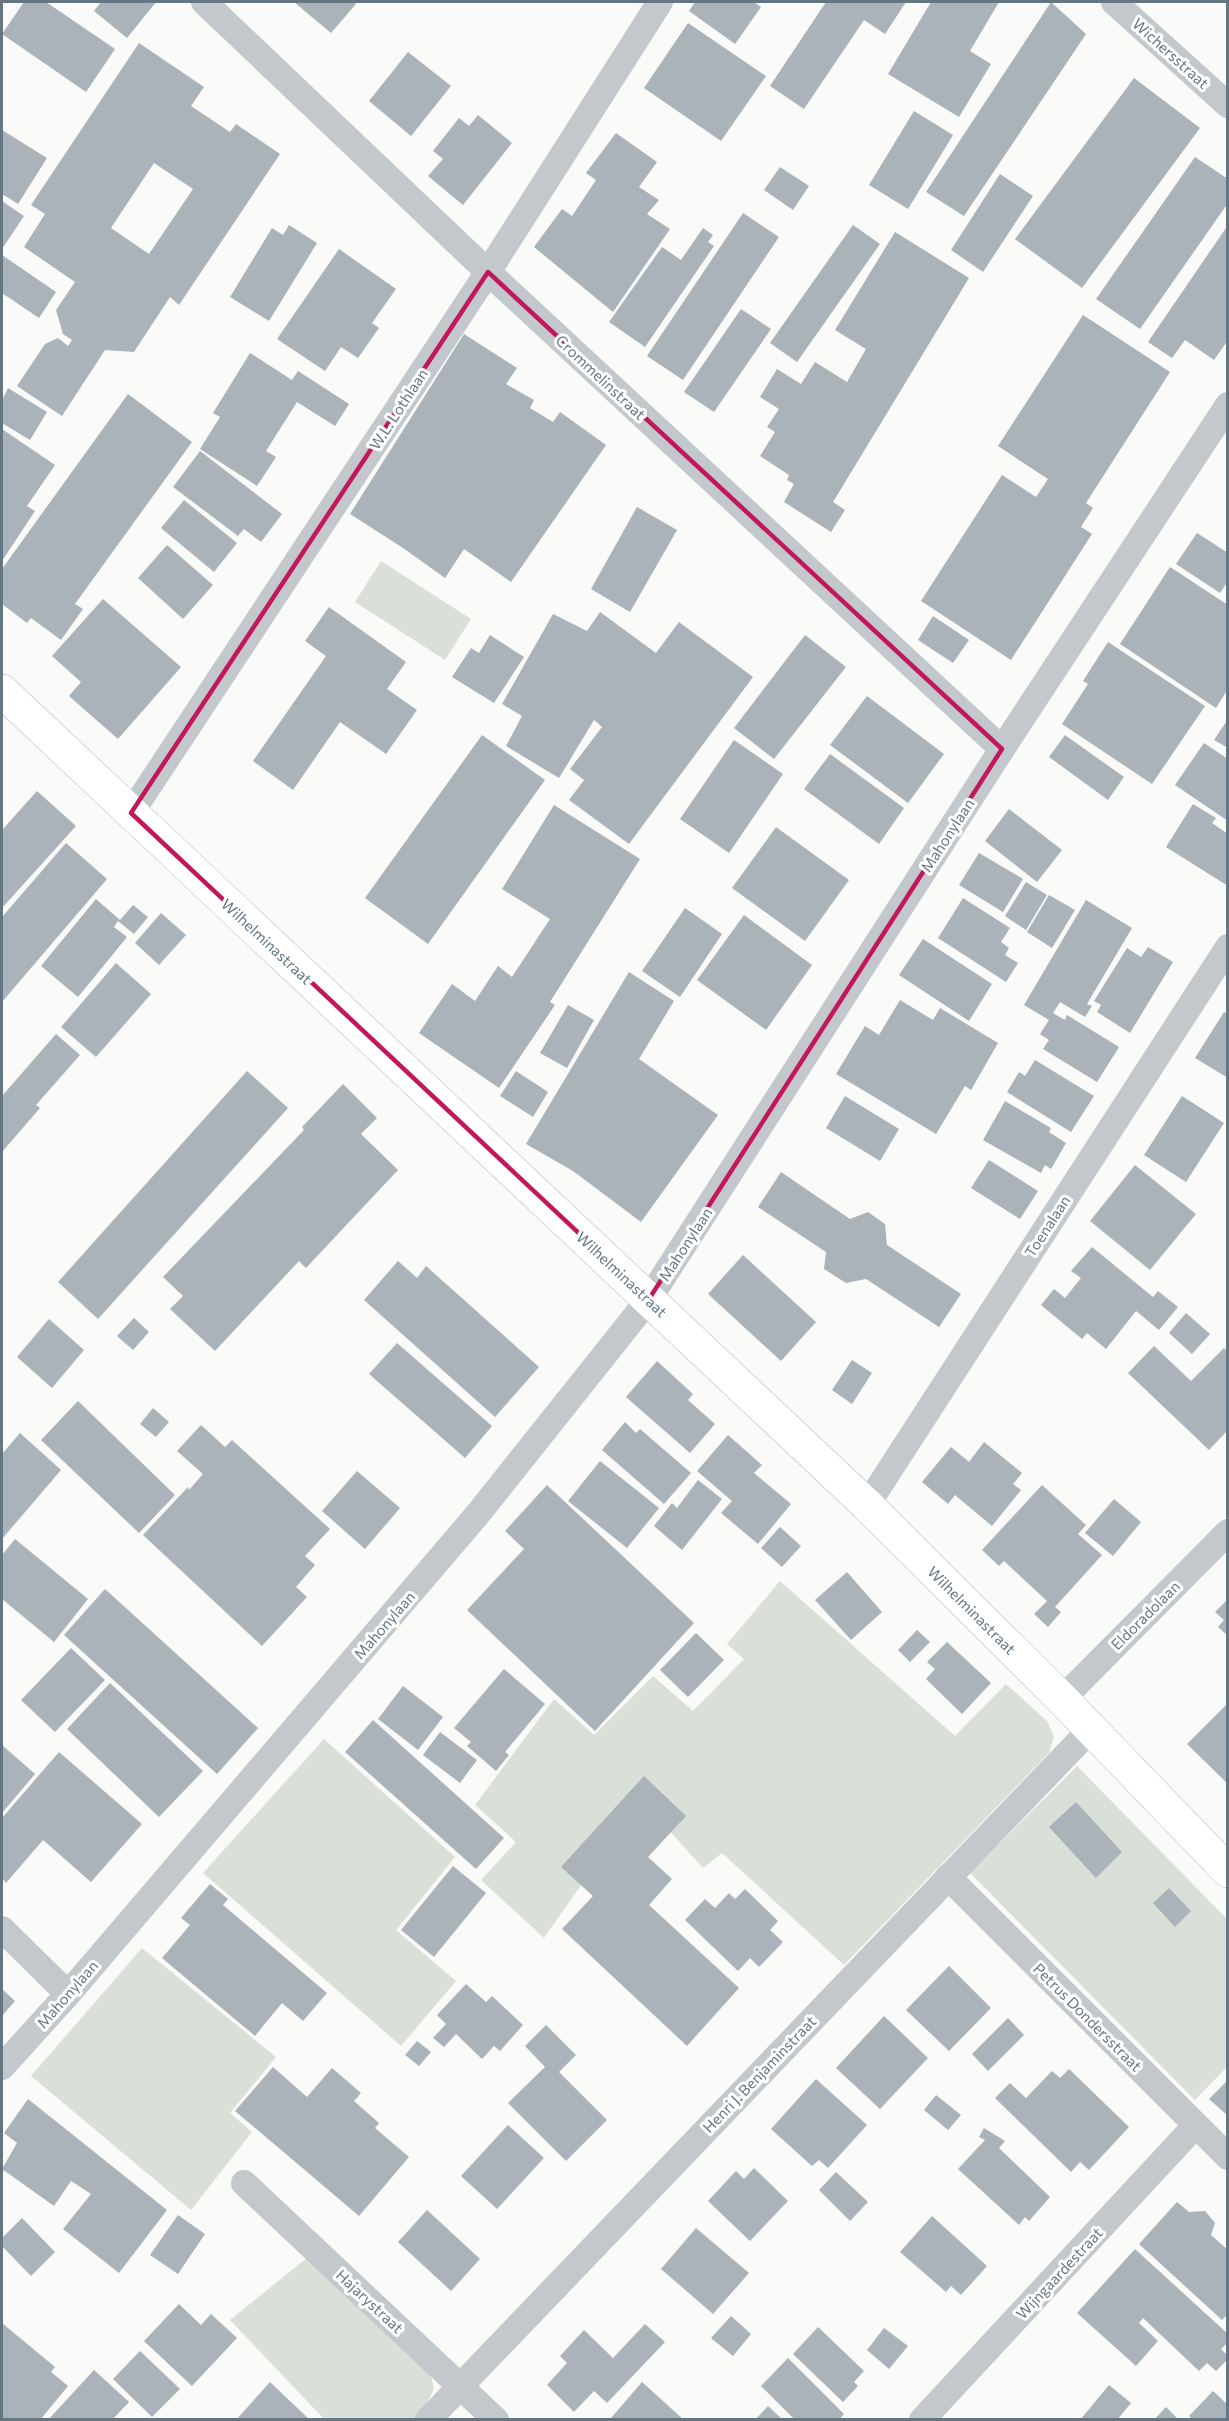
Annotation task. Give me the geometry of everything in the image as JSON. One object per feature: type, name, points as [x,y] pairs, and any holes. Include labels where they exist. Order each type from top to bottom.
[{"type":"street","name":"Crommelinstraat","points":[[204,2],[488,272],[1002,749]]},
{"type":"street","name":"W.L. Lothlaan","points":[[131,813],[488,272],[660,2]]},
{"type":"street","name":"Wichersstraat","points":[[1114,2],[1227,105]]},
{"type":"street","name":"Mahonylaan","points":[[2,2067],[68,1994],[477,1515],[649,1299],[1002,749],[1227,405]]},
{"type":"street","name":"Wilhelminastraat","points":[[2,691],[867,1505],[1062,1699],[1227,1871]]},
{"type":"street","name":"Toenalaan","points":[[867,1505],[1225,955]]},
{"type":"street","name":"Eldoradolaan","points":[[1062,1699],[1227,1532]]},
{"type":"street","name":"Henri J. Benjaminstraat","points":[[428,2420],[1091,1729]]},
{"type":"street","name":"Petrus Dondersstraat","points":[[948,1877],[1227,2157]]},
{"type":"street","points":[[2,1929],[68,1994]]},
{"type":"street","name":"Wijngaardestraat","points":[[922,2420],[1196,2126]]},
{"type":"street","name":"Hajarystraat","points":[[244,2183],[496,2420]]},
{"type":"highlighted area","points":[[488,272],[1002,749],[649,1299],[131,813]]},
{"type":"shaded area","points":[[381,561],[471,619],[445,660],[355,602]]},
{"type":"shaded area","points":[[780,1581],[955,1736],[1006,1684],[1047,1721],[1054,1736],[1049,1753],[844,1965],[722,1853],[703,1868],[667,1828],[612,1841],[544,1938],[481,1880],[516,1842],[475,1805],[554,1699],[594,1735],[653,1676],[693,1711],[744,1659],[727,1644]]},
{"type":"shaded area","points":[[324,1739],[455,1857],[396,1930],[456,1981],[401,2046],[203,1873]]},
{"type":"shaded area","points":[[1077,1766],[1227,1919],[1227,2067],[1195,2100],[970,1873]]},
{"type":"shaded area","points":[[142,1948],[276,2057],[230,2113],[252,2132],[191,2210],[31,2076]]},
{"type":"shaded area","points":[[308,2257],[431,2375],[434,2389],[416,2419],[324,2419],[230,2320]]},
{"type":"building","points":[[24,2],[46,2],[115,49],[86,92],[2,34]]},
{"type":"building","points":[[101,2],[156,2],[127,38],[94,11]]},
{"type":"building","points":[[294,2],[353,2],[356,4],[331,33]]},
{"type":"building","points":[[695,2],[754,2],[761,7],[735,44],[689,11]]},
{"type":"building","points":[[826,2],[906,2],[885,34],[864,20],[804,109],[770,86]]},
{"type":"building","points":[[931,2],[999,2],[970,51],[991,64],[959,117],[888,74]]},
{"type":"building","points":[[1051,2],[1086,34],[964,216],[926,192]]},
{"type":"building","points":[[688,23],[766,76],[721,141],[644,88]]},
{"type":"building","points":[[139,43],[204,87],[191,106],[230,132],[236,124],[280,154],[179,305],[170,297],[134,352],[105,350],[62,416],[17,386],[45,344],[58,338],[68,346],[72,340],[63,334],[56,310],[75,282],[24,247],[45,214],[31,205]],"holes":[[[154,163],[193,189],[149,254],[111,228]]]},
{"type":"building","points":[[408,52],[451,86],[411,136],[369,101]]},
{"type":"building","points":[[1134,78],[1200,128],[1082,288],[1015,239]]},
{"type":"building","points":[[914,111],[953,135],[908,209],[869,185]]},
{"type":"building","points":[[478,115],[512,143],[463,205],[428,176],[443,159],[433,151],[459,118],[469,126]]},
{"type":"building","points":[[2,130],[47,158],[18,204],[2,194]]},
{"type":"building","points":[[616,133],[657,162],[639,187],[659,200],[647,214],[670,229],[613,312],[534,247],[562,209],[572,216],[596,180],[586,173]]},
{"type":"building","points":[[1195,157],[1228,179],[1228,203],[1140,329],[1096,299]]},
{"type":"building","points":[[780,167],[809,186],[793,210],[764,190]]},
{"type":"building","points":[[1000,174],[1033,196],[983,272],[951,250]]},
{"type":"building","points":[[2,201],[24,216],[2,249]]},
{"type":"building","points":[[743,213],[779,237],[683,380],[647,356]]},
{"type":"building","points":[[289,225],[317,243],[269,321],[230,297],[272,228],[283,235]]},
{"type":"building","points":[[853,225],[880,244],[797,362],[770,343]]},
{"type":"building","points":[[1228,225],[1228,340],[1214,360],[1185,340],[1172,358],[1148,342]]},
{"type":"building","points":[[703,228],[713,235],[708,242],[714,246],[645,347],[609,322],[662,247],[681,260]]},
{"type":"building","points":[[895,232],[969,278],[833,502],[845,510],[831,532],[784,502],[794,484],[787,480],[789,475],[760,456],[775,432],[767,427],[779,409],[760,397],[777,369],[801,384],[815,362],[847,382],[866,349],[835,330]]},
{"type":"building","points":[[339,249],[396,289],[372,323],[379,328],[358,358],[341,347],[325,371],[277,339]]},
{"type":"building","points":[[2,255],[56,292],[39,318],[2,293]]},
{"type":"building","points":[[741,309],[771,329],[714,412],[684,392]]},
{"type":"building","points":[[1083,315],[1170,372],[1086,503],[1093,508],[1081,527],[1092,534],[1011,660],[921,601],[1002,475],[1036,497],[1048,479],[998,446]]},
{"type":"building","points":[[464,334],[517,368],[506,384],[534,400],[530,408],[553,422],[560,412],[606,445],[511,582],[464,549],[445,578],[350,514]]},
{"type":"building","points":[[250,353],[292,380],[298,371],[349,404],[335,426],[297,402],[266,451],[276,457],[257,486],[200,449],[220,417],[213,413]]},
{"type":"building","points":[[8,388],[47,412],[30,440],[2,423],[2,400]]},
{"type":"building","points":[[128,394],[192,442],[75,604],[83,609],[61,640],[31,618],[27,623],[2,604],[2,569]]},
{"type":"building","points":[[2,429],[55,465],[27,506],[35,511],[2,561]]},
{"type":"building","points":[[200,451],[282,514],[261,542],[244,529],[238,536],[173,487]]},
{"type":"building","points":[[184,500],[237,543],[214,572],[161,528]]},
{"type":"building","points":[[637,507],[677,530],[630,612],[591,589]]},
{"type":"building","points":[[1197,533],[1228,553],[1228,581],[1220,593],[1176,564]]},
{"type":"building","points":[[167,545],[213,585],[183,619],[138,578]]},
{"type":"building","points":[[1170,567],[1228,605],[1228,689],[1216,708],[1120,644]]},
{"type":"building","points":[[103,599],[181,667],[118,739],[69,696],[81,682],[52,656]]},
{"type":"building","points":[[329,607],[406,662],[387,689],[417,710],[386,754],[340,722],[293,790],[253,761],[326,656],[305,641]]},
{"type":"building","points":[[600,612],[656,653],[679,622],[753,677],[629,844],[569,800],[584,780],[570,769],[602,727],[594,720],[559,778],[506,746],[522,716],[502,704],[553,614],[587,631]]},
{"type":"building","points":[[933,616],[969,640],[953,663],[918,640]]},
{"type":"building","points":[[490,635],[524,657],[494,703],[452,677],[471,648],[479,653]]},
{"type":"building","points":[[805,635],[846,667],[774,759],[734,728]]},
{"type":"building","points":[[1108,642],[1205,706],[1152,784],[1062,724],[1088,684],[1083,681]]},
{"type":"building","points":[[867,696],[944,754],[908,803],[830,745]]},
{"type":"building","points":[[1228,719],[1228,748],[1214,740]]},
{"type":"building","points":[[482,735],[545,780],[428,944],[365,898]]},
{"type":"building","points":[[1065,735],[1124,777],[1108,800],[1049,757]]},
{"type":"building","points":[[734,740],[783,774],[729,853],[680,819]]},
{"type":"building","points":[[1204,743],[1228,759],[1228,821],[1175,785]]},
{"type":"building","points":[[830,754],[904,808],[879,844],[804,789]]},
{"type":"building","points":[[37,791],[76,826],[2,908],[2,830]]},
{"type":"building","points":[[1193,804],[1216,818],[1212,823],[1228,834],[1228,886],[1166,847]]},
{"type":"building","points":[[554,805],[640,859],[550,1002],[555,1005],[499,1088],[419,1033],[452,984],[475,1001],[498,966],[512,977],[550,919],[502,889]]},
{"type":"building","points":[[1009,809],[1062,850],[1037,882],[985,841]]},
{"type":"building","points":[[776,827],[849,880],[805,941],[732,888]]},
{"type":"building","points":[[66,843],[107,879],[2,1002],[2,917]]},
{"type":"building","points":[[979,853],[1023,879],[1003,912],[959,885]]},
{"type":"building","points":[[1026,882],[1047,895],[1026,930],[1005,916]]},
{"type":"building","points":[[1049,895],[1075,910],[1052,948],[1027,932]]},
{"type":"building","points":[[963,898],[1010,928],[1001,942],[1009,948],[1005,955],[1018,963],[1006,982],[938,938]]},
{"type":"building","points":[[96,899],[120,920],[133,905],[148,917],[134,934],[118,921],[114,927],[127,937],[78,997],[41,966]]},
{"type":"building","points":[[1086,900],[1132,928],[1087,1004],[1092,1006],[1085,1017],[1060,1002],[1053,1013],[1065,1020],[1067,1015],[1119,1047],[1097,1082],[1043,1049],[1049,1040],[1040,1034],[1049,1020],[1024,1005]]},
{"type":"building","points":[[685,908],[722,934],[680,997],[642,971]]},
{"type":"building","points":[[161,913],[186,935],[159,965],[135,943]]},
{"type":"building","points":[[744,915],[812,965],[766,1030],[697,980]]},
{"type":"building","points":[[923,939],[992,984],[969,1021],[899,975]]},
{"type":"building","points":[[1148,947],[1173,962],[1130,1033],[1097,1012],[1101,1005],[1094,1001],[1127,948],[1141,957]]},
{"type":"building","points":[[116,963],[151,994],[96,1057],[61,1027]]},
{"type":"building","points":[[629,972],[674,1001],[639,1059],[718,1115],[641,1222],[573,1171],[526,1144]]},
{"type":"building","points":[[900,1000],[933,1020],[940,1008],[998,1043],[971,1090],[965,1086],[936,1134],[836,1074],[865,1026],[879,1035]]},
{"type":"building","points":[[568,1005],[594,1020],[567,1068],[540,1053]]},
{"type":"building","points":[[1224,1012],[1228,1014],[1228,1078],[1195,1058]]},
{"type":"building","points":[[56,1034],[80,1055],[36,1105],[40,1108],[2,1152],[2,1096]]},
{"type":"building","points":[[1035,1060],[1094,1096],[1071,1132],[1007,1092],[1019,1072],[1025,1076]]},
{"type":"building","points":[[247,1071],[288,1108],[98,1319],[58,1282]]},
{"type":"building","points":[[516,1071],[548,1092],[533,1117],[500,1096]]},
{"type":"building","points":[[343,1084],[377,1118],[361,1134],[398,1170],[306,1268],[299,1261],[215,1351],[170,1309],[183,1296],[163,1277],[304,1130],[302,1127]]},
{"type":"building","points":[[845,1096],[899,1129],[880,1161],[826,1128]]},
{"type":"building","points":[[1182,1096],[1224,1123],[1186,1182],[1144,1155]]},
{"type":"building","points":[[1005,1101],[1051,1128],[1049,1132],[1066,1143],[1051,1169],[1045,1165],[1041,1173],[983,1140]]},
{"type":"building","points":[[989,1160],[1038,1191],[1020,1219],[971,1188]]},
{"type":"building","points":[[1135,1165],[1196,1214],[1150,1270],[1090,1221]]},
{"type":"building","points":[[781,1172],[850,1219],[868,1212],[885,1224],[887,1245],[961,1294],[939,1327],[866,1279],[846,1283],[824,1269],[826,1252],[758,1207]]},
{"type":"building","points":[[1092,1247],[1153,1297],[1158,1291],[1178,1307],[1159,1330],[1136,1311],[1106,1349],[1087,1333],[1082,1339],[1041,1305],[1054,1289],[1065,1298],[1081,1278],[1071,1271]]},
{"type":"building","points":[[743,1255],[816,1322],[781,1361],[708,1294]]},
{"type":"building","points":[[398,1261],[417,1278],[426,1266],[539,1367],[495,1417],[364,1300]]},
{"type":"building","points":[[1186,1313],[1210,1334],[1192,1354],[1169,1333]]},
{"type":"building","points":[[134,1318],[149,1332],[133,1350],[117,1336]]},
{"type":"building","points":[[49,1319],[84,1350],[52,1388],[17,1357]]},
{"type":"building","points":[[397,1343],[492,1426],[465,1458],[369,1374]]},
{"type":"building","points":[[1154,1346],[1191,1381],[1224,1348],[1228,1352],[1228,1430],[1209,1450],[1128,1373]]},
{"type":"building","points":[[852,1360],[872,1373],[852,1404],[832,1390]]},
{"type":"building","points":[[657,1361],[693,1394],[688,1400],[715,1424],[690,1453],[626,1397]]},
{"type":"building","points":[[78,1401],[175,1495],[139,1533],[41,1440]]},
{"type":"building","points":[[153,1408],[169,1422],[156,1437],[140,1424]]},
{"type":"building","points":[[625,1422],[636,1433],[640,1429],[691,1473],[664,1504],[602,1450]]},
{"type":"building","points":[[201,1425],[225,1447],[232,1440],[330,1529],[305,1556],[315,1565],[296,1587],[307,1597],[262,1646],[143,1535],[203,1474],[177,1451]]},
{"type":"building","points":[[20,1433],[61,1470],[2,1539],[2,1454]]},
{"type":"building","points":[[728,1435],[762,1465],[754,1473],[791,1504],[758,1544],[721,1513],[732,1501],[697,1471]]},
{"type":"building","points":[[984,1442],[1022,1473],[1013,1484],[1021,1490],[992,1526],[955,1495],[948,1504],[922,1482],[951,1447],[969,1462]]},
{"type":"building","points":[[600,1461],[659,1508],[627,1548],[568,1501]]},
{"type":"building","points":[[357,1471],[400,1508],[365,1549],[322,1511]]},
{"type":"building","points":[[698,1480],[722,1499],[682,1550],[654,1526],[672,1503],[677,1508]]},
{"type":"building","points":[[547,1485],[694,1623],[595,1731],[467,1610],[524,1549],[505,1531]]},
{"type":"building","points":[[1042,1485],[1086,1525],[1078,1534],[1102,1555],[1055,1607],[1061,1612],[1048,1627],[1034,1614],[1047,1601],[1004,1561],[999,1566],[982,1550]]},
{"type":"building","points":[[1114,1499],[1141,1522],[1113,1556],[1085,1533]]},
{"type":"building","points":[[780,1527],[801,1546],[782,1567],[761,1548]]},
{"type":"building","points":[[15,1539],[88,1599],[54,1642],[2,1599],[2,1555]]},
{"type":"building","points":[[847,1572],[882,1612],[851,1640],[815,1600]]},
{"type":"building","points":[[105,1589],[258,1728],[217,1774],[64,1635]]},
{"type":"building","points":[[1228,1599],[1228,1636],[1218,1627],[1224,1620],[1215,1612]]},
{"type":"building","points":[[917,1630],[930,1642],[910,1662],[898,1650]]},
{"type":"building","points":[[696,1633],[724,1660],[688,1697],[660,1670]]},
{"type":"building","points":[[947,1642],[991,1683],[962,1714],[926,1679],[935,1669],[927,1662]]},
{"type":"building","points":[[71,1648],[105,1680],[55,1732],[21,1700]]},
{"type":"building","points":[[504,1669],[545,1704],[505,1752],[509,1755],[496,1771],[467,1746],[471,1742],[454,1728]]},
{"type":"building","points":[[110,1683],[203,1771],[159,1817],[67,1729]]},
{"type":"building","points":[[403,1686],[443,1717],[418,1750],[378,1719]]},
{"type":"building","points":[[1228,1703],[1228,1784],[1187,1744]]},
{"type":"building","points":[[373,1720],[504,1838],[476,1869],[345,1752]]},
{"type":"building","points":[[440,1732],[477,1760],[460,1783],[423,1755]]},
{"type":"building","points":[[2,1745],[35,1774],[2,1813]]},
{"type":"building","points":[[59,1752],[142,1824],[91,1882],[43,1840],[6,1883],[2,1878],[2,1818]]},
{"type":"building","points":[[644,1776],[686,1816],[648,1857],[672,1879],[649,1905],[739,1988],[687,2046],[562,1929],[593,1896],[561,1867]]},
{"type":"building","points":[[1076,1802],[1122,1852],[1096,1878],[1049,1827]]},
{"type":"building","points":[[453,1866],[486,1893],[434,1957],[401,1930]]},
{"type":"building","points":[[210,1884],[228,1899],[223,1905],[327,1993],[303,2021],[282,2003],[255,2036],[162,1958],[190,1925],[181,1918]]},
{"type":"building","points":[[1169,1888],[1191,1911],[1175,1927],[1153,1903]]},
{"type":"building","points":[[745,1889],[778,1921],[770,1930],[783,1942],[759,1967],[750,1958],[738,1971],[685,1920],[705,1899],[715,1908],[729,1893],[735,1899]]},
{"type":"building","points":[[949,1966],[991,2008],[949,2051],[906,2010]]},
{"type":"building","points":[[466,1984],[486,2002],[492,1996],[523,2025],[500,2051],[494,2046],[482,2059],[456,2034],[444,2047],[433,2038],[446,2024],[437,2015]]},
{"type":"building","points":[[2,1989],[15,2001],[2,2016]]},
{"type":"building","points":[[884,2016],[928,2058],[880,2109],[836,2068]]},
{"type":"building","points":[[1008,2018],[1024,2035],[988,2071],[972,2054]]},
{"type":"building","points":[[546,2025],[576,2055],[559,2072],[607,2120],[566,2161],[508,2103],[545,2067],[525,2046]]},
{"type":"building","points":[[417,2041],[431,2052],[419,2066],[405,2055]]},
{"type":"building","points":[[273,2067],[307,2097],[332,2068],[361,2093],[354,2101],[379,2123],[375,2128],[409,2157],[359,2216],[235,2111]]},
{"type":"building","points":[[1069,2069],[1129,2127],[1089,2170],[1080,2162],[1071,2172],[995,2098],[1010,2083],[1026,2098],[1052,2071],[1060,2078]]},
{"type":"building","points":[[816,2079],[867,2125],[828,2168],[819,2160],[812,2166],[771,2129]]},
{"type":"building","points":[[1228,2080],[1228,2116],[1209,2099]]},
{"type":"building","points":[[936,2095],[961,2115],[948,2130],[924,2110]]},
{"type":"building","points":[[28,2099],[167,2210],[119,2273],[63,2229],[91,2194],[71,2181],[54,2206],[2,2169],[17,2143],[4,2133]]},
{"type":"building","points":[[508,2125],[544,2158],[497,2209],[461,2176]]},
{"type":"building","points":[[984,2128],[1005,2141],[999,2148],[1050,2197],[1029,2221],[1025,2217],[1019,2225],[958,2169],[985,2140],[979,2137]]},
{"type":"building","points":[[754,2168],[788,2201],[750,2241],[708,2201],[736,2171],[744,2179]]},
{"type":"building","points":[[836,2172],[868,2202],[850,2221],[819,2190]]},
{"type":"building","points":[[1177,2202],[1189,2212],[1205,2211],[1215,2223],[1211,2235],[1228,2250],[1228,2314],[1222,2320],[1139,2244]]},
{"type":"building","points":[[427,2210],[480,2259],[451,2291],[398,2242]]},
{"type":"building","points":[[178,2215],[205,2234],[178,2274],[150,2255]]},
{"type":"building","points":[[932,2216],[987,2266],[961,2295],[951,2286],[946,2292],[900,2252]]},
{"type":"building","points":[[22,2218],[55,2252],[31,2276],[2,2246],[2,2238]]},
{"type":"building","points":[[696,2228],[749,2273],[713,2314],[661,2269]]},
{"type":"building","points":[[1135,2249],[1228,2334],[1228,2342],[1221,2349],[1228,2359],[1216,2371],[1207,2363],[1199,2371],[1143,2318],[1139,2323],[1158,2341],[1136,2366],[1077,2313]]},
{"type":"building","points":[[179,2304],[201,2325],[211,2314],[237,2338],[192,2386],[144,2341]]},
{"type":"building","points":[[731,2316],[751,2334],[733,2356],[711,2338]]},
{"type":"building","points":[[2,2323],[55,2367],[51,2372],[68,2386],[40,2420],[2,2420]]},
{"type":"building","points":[[645,2324],[665,2342],[607,2403],[594,2391],[574,2412],[547,2385],[567,2363],[560,2356],[584,2330],[613,2358]]},
{"type":"building","points":[[818,2327],[864,2371],[854,2382],[858,2386],[843,2402],[793,2354]]},
{"type":"building","points":[[884,2328],[908,2346],[889,2369],[867,2350]]},
{"type":"building","points":[[140,2351],[180,2389],[152,2417],[113,2379]]},
{"type":"building","points":[[788,2358],[844,2414],[839,2420],[795,2420],[761,2386]]},
{"type":"building","points":[[94,2370],[129,2402],[112,2420],[48,2420]]},
{"type":"building","points":[[270,2382],[310,2420],[236,2420]]},
{"type":"building","points":[[642,2382],[684,2420],[614,2420],[611,2418]]},
{"type":"building","points":[[1109,2385],[1131,2403],[1117,2420],[1080,2420]]},
{"type":"building","points":[[1213,2391],[1228,2405],[1228,2420],[1193,2420],[1189,2416]]},
{"type":"building","points":[[768,2406],[783,2420],[755,2420]]},
{"type":"building","points":[[1166,2407],[1179,2420],[1154,2420]]}]
